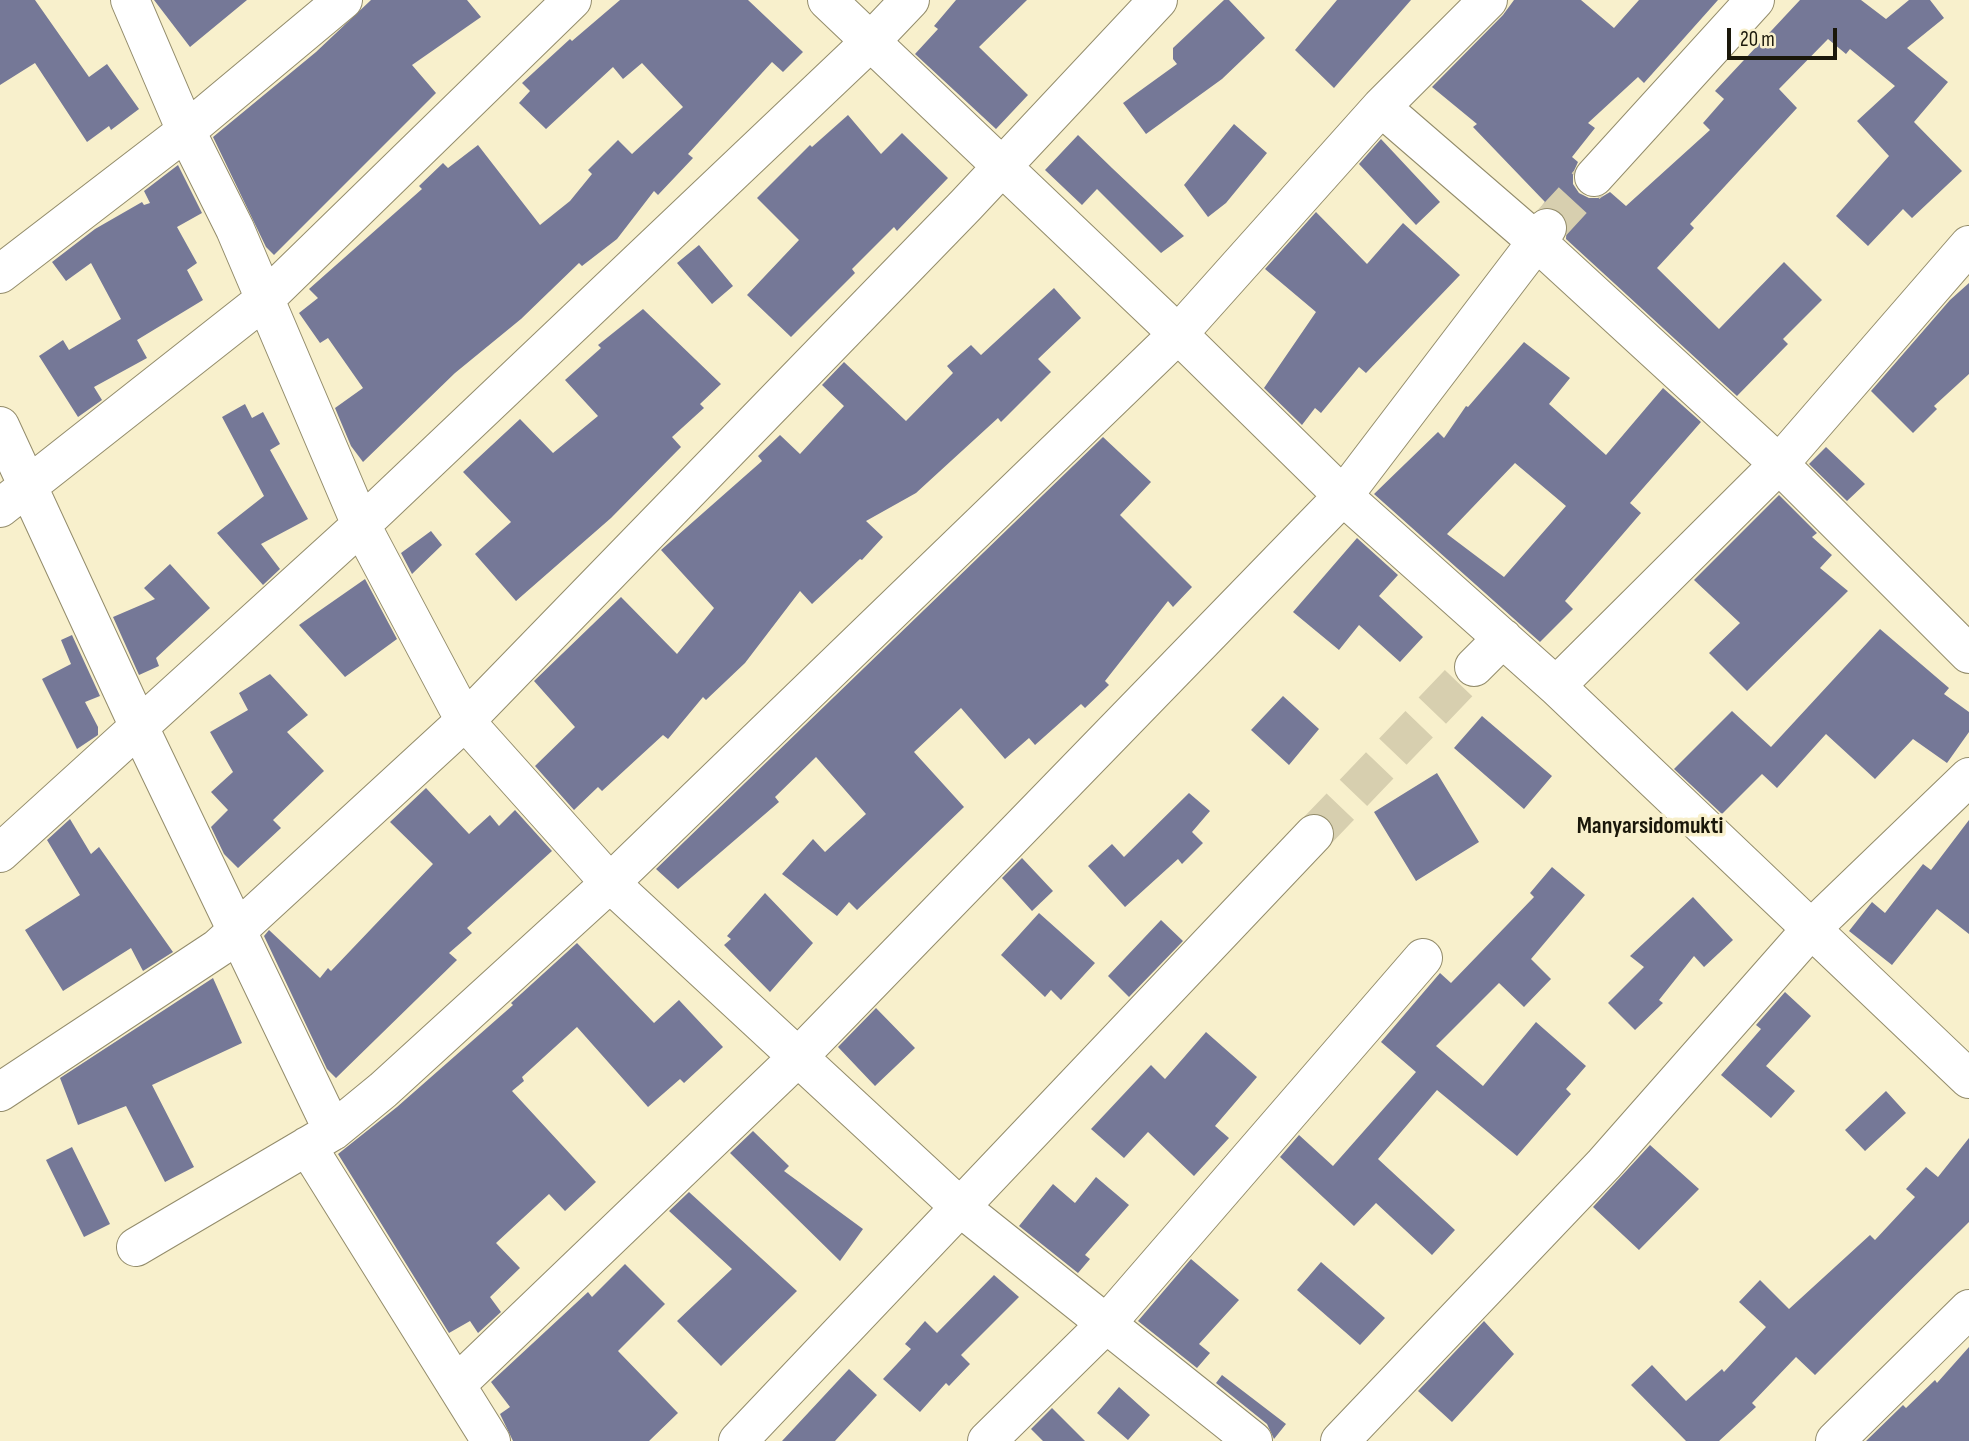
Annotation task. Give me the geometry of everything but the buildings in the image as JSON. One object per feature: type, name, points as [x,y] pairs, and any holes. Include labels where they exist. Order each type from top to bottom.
[{"type":"street","points":[[130,0],[186,131],[234,229],[361,525],[465,721],[610,883],[960,1207],[1253,1441]]},
{"type":"street","points":[[0,274],[186,131],[343,0]]},
{"type":"street","points":[[14,497],[264,300],[572,0]]},
{"type":"street","points":[[827,0],[1178,334],[1343,496],[1556,686],[1969,1079]]},
{"type":"street","points":[[0,853],[140,729],[361,525],[870,42],[910,0]]},
{"type":"street","points":[[0,1092],[218,948],[465,721],[1001,168],[1158,0]]},
{"type":"street","points":[[136,1247],[320,1138],[383,1090],[610,883],[1178,334],[1381,107],[1488,0]]},
{"type":"street","points":[[1594,177],[1755,0]]},
{"type":"street","points":[[1381,107],[1542,235],[1779,464],[1969,654]]},
{"type":"street","points":[[456,1385],[799,1056],[1343,496],[1542,235]]},
{"type":"street","points":[[1556,686],[1779,464],[1969,245]]},
{"type":"street","points":[[0,426],[14,497],[140,729],[238,930],[320,1138],[456,1385],[491,1441]]},
{"type":"street","points":[[1474,667],[1503,638]]},
{"type":"street","points":[[1340,1441],[1604,1164],[1812,928],[1969,777]]},
{"type":"street","points":[[738,1441],[1314,834]]},
{"type":"street","points":[[987,1441],[1107,1323],[1423,958]]},
{"type":"street","points":[[1835,1441],[1969,1309]]},
{"type":"tunnel","points":[[1547,228],[1594,177]]},
{"type":"tunnel","points":[[1314,834],[1474,667]]},
{"type":"district","name":"Manyarsidomukti","points":[[1650,827]]}]
